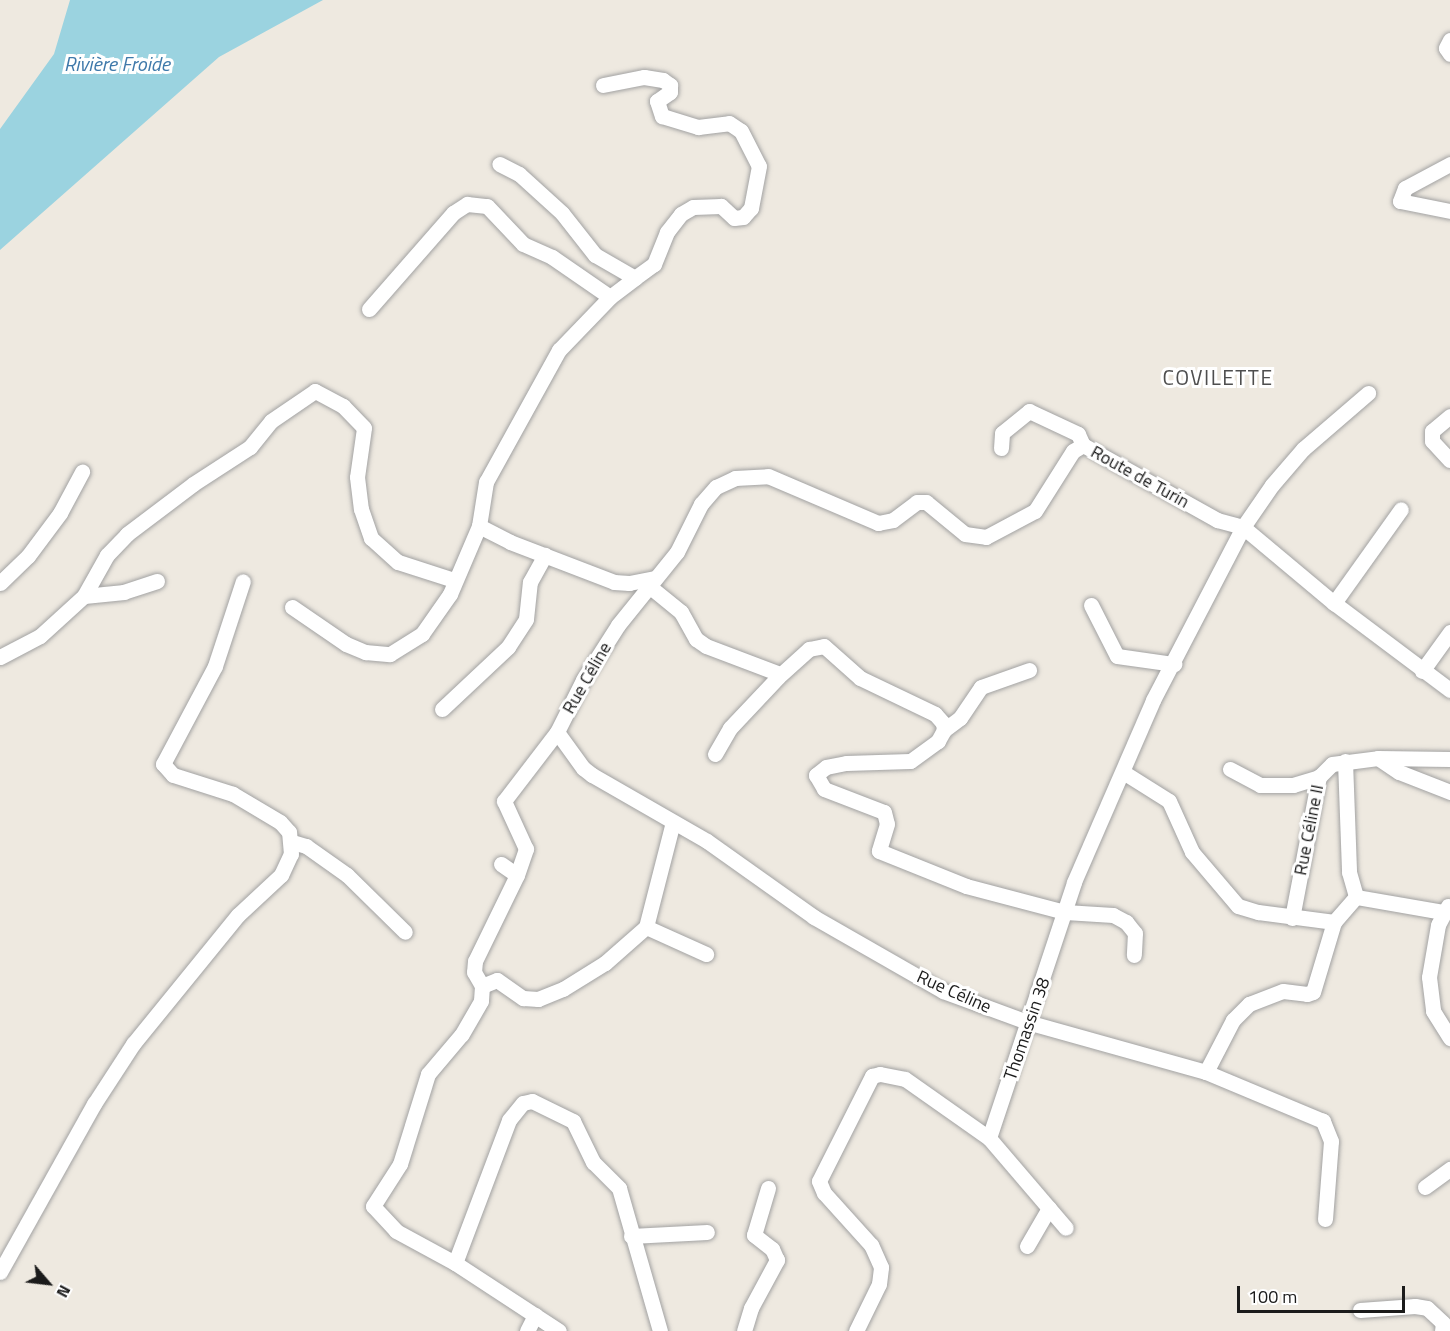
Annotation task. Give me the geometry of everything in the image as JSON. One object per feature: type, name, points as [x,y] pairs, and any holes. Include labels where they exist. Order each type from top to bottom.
[{"type":"street","points":[[1450,40],[1446,48],[1450,54]]},
{"type":"street","points":[[292,607],[346,644],[365,652],[390,654],[422,634],[450,594],[479,525],[486,482],[560,350],[610,297],[654,264],[667,232],[681,214],[693,207],[721,207],[734,218],[743,217],[751,208],[759,166],[741,131],[729,123],[698,127],[662,116],[657,108],[657,101],[670,92],[670,85],[663,80],[644,77],[603,85]]},
{"type":"street","points":[[499,164],[519,174],[562,213],[595,255],[635,278]]},
{"type":"street","points":[[1450,164],[1405,188],[1400,201],[1450,211]]},
{"type":"street","points":[[369,309],[453,213],[467,204],[487,206],[523,244],[552,257],[610,297]]},
{"type":"street","points":[[0,657],[40,636],[84,596],[107,555],[127,534],[193,484],[250,447],[271,421],[315,391],[343,406],[364,428],[357,477],[361,509],[371,538],[398,562],[454,580]]},
{"type":"street","name":"Thomassin 38","points":[[989,1138],[1030,1023],[1074,882],[1153,700],[1174,664],[1243,527],[1303,449],[1368,393]]},
{"type":"street","points":[[1001,448],[1005,429],[1029,411],[1078,434],[1083,446]]},
{"type":"street","points":[[1450,416],[1432,431],[1432,441],[1450,460]]},
{"type":"street","name":"Route de Turin","points":[[650,585],[677,552],[701,504],[716,487],[735,478],[768,476],[878,523],[893,520],[917,502],[926,502],[965,534],[978,538],[1035,511],[1072,451],[1083,446],[1216,520],[1243,527],[1334,603],[1450,690]]},
{"type":"street","points":[[0,583],[28,556],[60,513],[82,472]]},
{"type":"street","points":[[1334,603],[1401,509]]},
{"type":"street","points":[[479,525],[545,555],[614,582],[650,585],[681,612],[696,639],[706,646],[780,675]]},
{"type":"street","points":[[442,709],[508,647],[526,619],[530,582],[545,555]]},
{"type":"street","points":[[84,596],[124,592],[157,581]]},
{"type":"street","points":[[0,1272],[94,1104],[133,1044],[238,915],[281,875],[291,854],[292,842],[280,822],[246,801],[215,786],[172,775],[163,764],[215,666],[243,581]]},
{"type":"street","name":"Rue Céline","points":[[650,585],[583,680],[557,732],[583,768],[707,841],[814,917],[933,985],[1030,1023],[1206,1072],[1316,1117],[1328,1126],[1331,1141],[1325,1220]]},
{"type":"street","points":[[1091,605],[1117,656],[1174,664]]},
{"type":"street","points":[[1422,670],[1450,632]]},
{"type":"street","points":[[715,754],[730,728],[780,675],[809,649],[824,646],[860,678],[935,714],[944,730]]},
{"type":"street","points":[[1029,670],[981,687],[960,718],[944,730],[938,741],[910,761],[826,767],[816,775],[816,781],[824,789],[884,812],[888,824],[878,846],[884,854],[966,886],[1065,912],[1113,915],[1126,922],[1135,933],[1134,956]]},
{"type":"street","points":[[557,732],[504,801],[526,849],[517,875],[475,961],[474,972],[482,986],[475,1013],[428,1074],[400,1164],[373,1206],[396,1231],[455,1263],[560,1331]]},
{"type":"street","points":[[1378,758],[1399,772],[1450,792]]},
{"type":"street","name":"Rue Céline II","points":[[1292,918],[1319,777],[1332,764],[1345,761],[1378,758],[1450,759]]},
{"type":"street","points":[[1345,761],[1349,863],[1356,897]]},
{"type":"street","points":[[1230,769],[1260,785],[1293,784],[1319,777]]},
{"type":"street","points":[[1123,772],[1169,801],[1192,852],[1238,906],[1292,918],[1334,922]]},
{"type":"street","points":[[482,986],[497,980],[523,998],[538,999],[563,989],[605,963],[646,927],[673,822]]},
{"type":"street","points":[[292,842],[306,846],[347,875],[405,932]]},
{"type":"street","points":[[501,864],[517,875]]},
{"type":"street","points":[[1356,897],[1447,909],[1429,977],[1433,1011],[1450,1038]]},
{"type":"street","points":[[1206,1072],[1233,1020],[1249,1004],[1283,991],[1307,994],[1312,992],[1334,922],[1356,897]]},
{"type":"street","points":[[646,927],[706,954]]},
{"type":"street","points":[[856,1331],[879,1284],[881,1267],[871,1245],[824,1193],[819,1181],[867,1083],[880,1074],[905,1079],[989,1138],[1066,1228]]},
{"type":"street","points":[[455,1263],[509,1120],[523,1103],[532,1101],[573,1121],[593,1162],[619,1188],[660,1331]]},
{"type":"street","points":[[1425,1187],[1450,1169]]},
{"type":"street","points":[[744,1331],[751,1308],[777,1260],[772,1249],[754,1235],[768,1188]]},
{"type":"street","points":[[1027,1246],[1049,1208]]},
{"type":"street","points":[[631,1236],[707,1232]]},
{"type":"street","points":[[1360,1310],[1421,1307],[1436,1313],[1443,1323],[1442,1331]]},
{"type":"street","points":[[527,1331],[535,1315]]},
{"type":"water","name":"Rivière Froide","points":[[70,0],[323,0],[219,57],[0,250],[0,129],[54,54]]},
{"type":"district","name":"COVILETTE","points":[[1218,377]]}]
